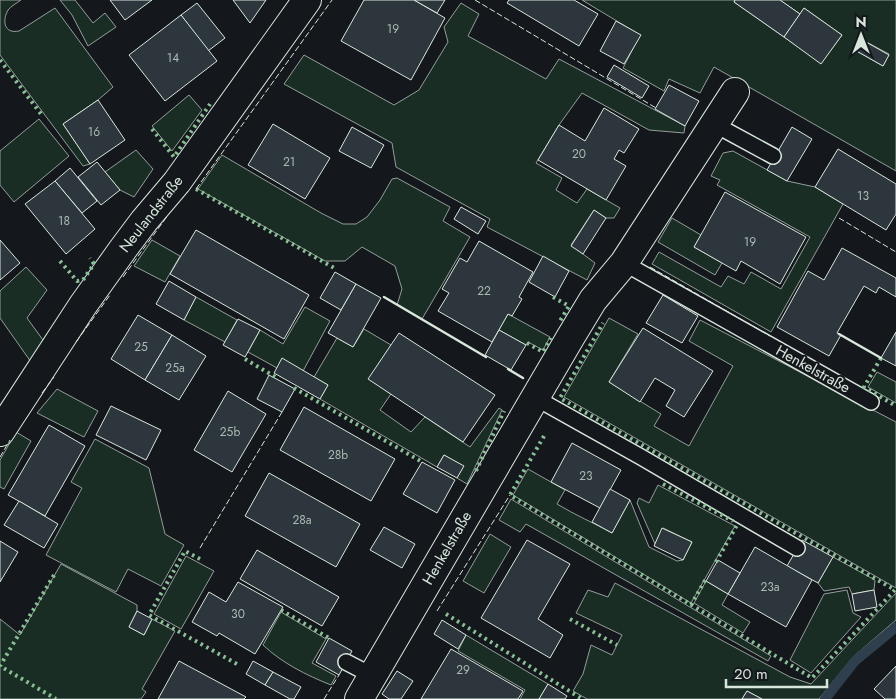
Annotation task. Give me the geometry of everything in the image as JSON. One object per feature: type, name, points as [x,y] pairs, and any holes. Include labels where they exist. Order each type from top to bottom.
[{"type":"street","name":"Neulandstraße","points":[[0,432],[83,305],[144,221],[177,182],[308,0]]},
{"type":"street","name":"Henkelstraße","points":[[359,699],[534,397],[593,300],[624,263],[735,92]]},
{"type":"lane","points":[[714,124],[773,156]]},
{"type":"lane","name":"Henkelstraße","points":[[624,263],[871,402]]},
{"type":"lane","points":[[534,397],[797,548]]},
{"type":"lane","points":[[346,662],[372,676]]},
{"type":"green space","points":[[0,0],[21,0],[9,9],[6,14],[5,22],[7,29],[10,31],[19,31],[55,8],[113,87],[98,100],[63,124],[90,164],[83,166],[0,55]]},
{"type":"green space","points":[[60,0],[75,0],[93,23],[105,13],[116,27],[88,46],[72,15]]},
{"type":"green space","points":[[582,0],[735,0],[734,2],[821,63],[842,35],[804,8],[800,14],[780,0],[896,0],[896,171],[714,67],[700,93],[669,79],[664,91],[623,68],[640,35]],"holes":[[[859,38],[889,54],[883,66],[853,49]]]},
{"type":"green space","points":[[461,3],[479,14],[468,36],[546,79],[559,59],[685,126],[684,133],[649,130],[582,93],[559,125],[536,163],[562,178],[556,190],[577,203],[587,189],[620,208],[614,218],[606,218],[594,210],[571,245],[595,263],[587,280],[487,227],[490,219],[396,167],[392,143],[284,84],[304,55],[394,105],[419,90],[448,42],[444,27]]},
{"type":"green space","points":[[189,95],[202,110],[172,151],[152,126]]},
{"type":"green space","points":[[39,119],[69,156],[14,202],[0,185],[0,151]]},
{"type":"green space","points":[[136,150],[153,169],[134,197],[120,190],[105,172]]},
{"type":"green space","points":[[733,151],[787,181],[815,187],[843,204],[771,332],[652,264],[659,252],[721,287],[728,276],[744,284],[751,272],[781,289],[810,237],[717,185],[720,180],[711,176],[723,153]]},
{"type":"green space","points":[[222,155],[343,224],[356,224],[367,217],[380,200],[392,179],[397,178],[450,207],[443,221],[470,237],[422,319],[397,305],[402,289],[395,266],[362,247],[345,261],[325,261],[198,189]]},
{"type":"green space","points":[[672,218],[701,235],[694,247],[722,263],[715,275],[658,242]]},
{"type":"green space","points":[[152,240],[180,256],[165,282],[134,266]]},
{"type":"green space","points":[[26,267],[47,290],[27,318],[43,340],[31,362],[0,318],[0,291]]},
{"type":"green space","points":[[196,297],[237,320],[225,342],[184,320]]},
{"type":"green space","points":[[305,307],[330,321],[303,371],[277,368],[248,352],[260,330],[283,344]]},
{"type":"green space","points":[[508,314],[550,337],[543,350],[528,342],[526,345],[499,330]]},
{"type":"green space","points":[[609,318],[638,334],[609,382],[661,414],[654,426],[689,446],[733,366],[689,341],[700,320],[896,422],[896,588],[564,397]]},
{"type":"green space","points":[[364,329],[391,345],[369,379],[391,394],[380,410],[411,432],[425,417],[470,447],[499,408],[502,410],[467,484],[457,478],[463,466],[444,455],[437,467],[320,399],[328,385],[314,377],[337,338],[353,347]]},
{"type":"green space","points":[[877,372],[896,382],[896,403],[868,387]]},
{"type":"green space","points":[[57,389],[98,411],[84,437],[37,413]]},
{"type":"green space","points":[[16,432],[31,441],[4,489],[0,487],[0,460]]},
{"type":"green space","points":[[95,439],[149,468],[165,534],[184,545],[161,586],[128,569],[116,592],[46,555],[82,488],[71,482]]},
{"type":"green space","points":[[528,469],[565,490],[557,504],[612,533],[630,500],[649,547],[677,561],[683,560],[692,542],[663,528],[655,544],[637,503],[639,498],[649,503],[658,485],[735,526],[691,603],[513,495]]},
{"type":"green space","points":[[511,499],[771,656],[768,661],[526,524],[520,532],[499,520]]},
{"type":"green space","points":[[490,534],[511,547],[484,593],[463,581]]},
{"type":"green space","points":[[186,556],[214,571],[181,629],[154,614]]},
{"type":"green space","points":[[833,557],[875,580],[874,590],[852,594],[849,587],[824,591],[818,583]]},
{"type":"green space","points":[[61,564],[137,605],[137,611],[129,627],[144,635],[152,619],[175,631],[142,689],[146,692],[141,699],[0,699],[0,619],[20,635]]},
{"type":"green space","points":[[706,581],[728,594],[722,605],[750,622],[743,633],[694,603]]},
{"type":"green space","points":[[615,583],[790,677],[811,684],[896,593],[896,620],[853,657],[819,699],[762,699],[747,691],[742,699],[587,699],[573,691],[583,674],[591,645],[612,655],[622,635],[576,613],[588,590],[608,597]]},
{"type":"green space","points":[[847,590],[853,613],[861,617],[811,673],[790,660],[824,594]]},
{"type":"green space","points":[[281,612],[326,639],[312,663],[336,676],[331,685],[295,668],[263,645]]},
{"type":"green space","points":[[466,635],[548,684],[539,699],[520,699],[525,690],[458,651]]},
{"type":"building","points":[[110,0],[152,0],[125,20]]},
{"type":"building","points":[[233,0],[266,0],[250,23]]},
{"type":"building","points":[[364,0],[414,0],[445,18],[411,80],[341,41]]},
{"type":"building","points":[[414,0],[445,0],[437,13]]},
{"type":"building","points":[[509,0],[574,0],[598,14],[579,46],[507,3]]},
{"type":"building","points":[[735,0],[780,0],[800,14],[784,37],[734,2]]},
{"type":"building","points":[[197,3],[225,38],[208,51],[181,15]]},
{"type":"building","points":[[804,8],[842,35],[821,64],[784,37]]},
{"type":"building","points":[[181,15],[217,61],[165,101],[129,55]]},
{"type":"building","points":[[616,21],[641,35],[624,64],[600,51]]},
{"type":"building","points":[[859,38],[889,55],[883,66],[853,49]]},
{"type":"building","points":[[614,65],[649,86],[642,98],[607,77]]},
{"type":"building","points":[[669,85],[699,101],[685,126],[655,109]]},
{"type":"building","points":[[98,100],[125,140],[90,164],[63,124]]},
{"type":"building","points":[[604,108],[639,129],[624,153],[619,150],[614,159],[626,166],[606,200],[538,160],[559,125],[585,141]]},
{"type":"building","points":[[273,124],[330,158],[305,199],[248,165]]},
{"type":"building","points":[[352,127],[384,145],[371,168],[339,151]]},
{"type":"building","points":[[792,127],[812,139],[787,181],[767,170]]},
{"type":"building","points":[[838,149],[896,184],[896,214],[886,230],[815,187]]},
{"type":"building","points":[[97,162],[120,190],[101,205],[78,177]]},
{"type":"building","points":[[70,168],[97,201],[82,213],[55,181]]},
{"type":"building","points":[[55,181],[95,229],[66,254],[25,204]]},
{"type":"building","points":[[725,192],[806,237],[780,284],[741,261],[736,271],[694,247]]},
{"type":"building","points":[[461,207],[486,221],[478,234],[454,219]]},
{"type":"building","points":[[594,210],[606,218],[583,254],[571,246]]},
{"type":"building","points":[[196,230],[309,295],[284,339],[170,274]]},
{"type":"building","points":[[0,240],[20,263],[0,280]]},
{"type":"building","points":[[479,241],[533,272],[519,297],[522,299],[512,316],[508,314],[492,342],[438,311],[449,293],[442,289],[460,258],[467,262]]},
{"type":"building","points":[[842,248],[896,278],[896,297],[879,287],[876,293],[864,286],[837,333],[841,335],[829,356],[777,327],[808,271],[824,280]]},
{"type":"building","points":[[543,256],[569,271],[555,297],[529,282]]},
{"type":"building","points":[[335,272],[356,284],[341,310],[320,298]]},
{"type":"building","points":[[169,281],[196,297],[184,320],[156,304]]},
{"type":"building","points":[[356,284],[381,298],[353,347],[328,333]]},
{"type":"building","points":[[663,295],[698,316],[682,343],[646,323]]},
{"type":"building","points":[[138,315],[172,335],[145,380],[111,359]]},
{"type":"building","points":[[238,319],[260,330],[245,357],[223,345]]},
{"type":"building","points":[[643,328],[713,371],[684,417],[666,406],[675,390],[655,378],[640,402],[609,382]]},
{"type":"building","points":[[499,330],[526,345],[511,370],[485,355]]},
{"type":"building","points":[[896,332],[896,366],[881,358]]},
{"type":"building","points":[[399,333],[495,395],[463,442],[368,379]]},
{"type":"building","points":[[172,335],[206,356],[179,400],[145,380]]},
{"type":"building","points":[[282,358],[328,385],[320,399],[274,373]]},
{"type":"building","points":[[269,375],[295,389],[282,412],[257,399]]},
{"type":"building","points":[[228,391],[266,414],[232,472],[194,450]]},
{"type":"building","points":[[111,406],[161,430],[146,460],[96,435]]},
{"type":"building","points":[[304,407],[395,459],[371,501],[280,450]]},
{"type":"building","points":[[49,425],[85,446],[45,516],[8,495]]},
{"type":"building","points":[[572,443],[621,470],[600,508],[551,482]]},
{"type":"building","points":[[444,455],[464,466],[457,478],[437,467]]},
{"type":"building","points":[[422,462],[455,480],[437,513],[403,494]]},
{"type":"building","points":[[269,473],[360,524],[336,567],[245,516]]},
{"type":"building","points":[[610,489],[630,500],[612,533],[592,522]]},
{"type":"building","points":[[19,501],[58,524],[44,548],[4,525]]},
{"type":"building","points":[[384,527],[415,544],[402,568],[370,550]]},
{"type":"building","points":[[662,528],[692,542],[683,560],[654,546]]},
{"type":"building","points":[[527,540],[570,564],[538,619],[563,635],[550,658],[481,618]]},
{"type":"building","points":[[802,540],[833,557],[818,583],[787,566]]},
{"type":"building","points":[[0,541],[18,552],[0,582]]},
{"type":"building","points":[[755,547],[812,580],[786,627],[728,594]]},
{"type":"building","points":[[257,550],[339,597],[322,626],[240,579]]},
{"type":"building","points":[[718,560],[740,573],[728,594],[706,581]]},
{"type":"building","points":[[238,582],[283,607],[255,654],[219,633],[217,636],[192,622],[209,592],[226,602]]},
{"type":"building","points":[[874,590],[877,607],[855,611],[852,594]]},
{"type":"building","points":[[137,611],[152,619],[144,635],[129,627]]},
{"type":"building","points":[[442,620],[466,635],[458,649],[434,634]]},
{"type":"building","points":[[329,638],[352,651],[339,675],[316,662]]},
{"type":"building","points":[[451,649],[523,691],[518,699],[421,699]]},
{"type":"building","points":[[179,661],[246,697],[244,699],[158,699]]},
{"type":"building","points":[[253,661],[273,672],[265,685],[246,674]]},
{"type":"building","points":[[896,666],[896,699],[885,699],[874,689]]},
{"type":"building","points":[[397,671],[413,681],[401,699],[389,699],[382,694]]},
{"type":"building","points":[[273,672],[301,687],[294,699],[290,699],[265,685]]},
{"type":"building","points":[[548,684],[567,696],[565,699],[539,699]]},
{"type":"building","points":[[747,691],[762,699],[742,699]]},
{"type":"waterway","points":[[825,699],[855,661],[896,627]]},
{"type":"hedge","points":[[0,60],[41,114]]},
{"type":"hedge","points":[[152,129],[174,157],[210,104]]},
{"type":"hedge","points":[[196,189],[336,269]]},
{"type":"hedge","points":[[60,261],[77,281],[83,280],[94,264],[90,258]]},
{"type":"hedge","points":[[553,297],[569,306],[560,321]]},
{"type":"hedge","points":[[544,436],[510,495],[812,678],[895,590],[560,398],[603,323]]},
{"type":"hedge","points":[[527,343],[543,352],[551,338]]},
{"type":"hedge","points":[[881,358],[864,387],[896,406]]},
{"type":"hedge","points":[[245,359],[277,378]]},
{"type":"hedge","points":[[294,388],[422,462]]},
{"type":"hedge","points":[[476,471],[504,411]]},
{"type":"hedge","points":[[663,484],[733,521]]},
{"type":"hedge","points":[[716,562],[737,525]]},
{"type":"hedge","points":[[200,559],[185,551],[149,615],[237,664]]},
{"type":"hedge","points":[[54,575],[0,666],[56,699]]},
{"type":"hedge","points":[[691,605],[707,577]]},
{"type":"hedge","points":[[281,610],[329,638]]},
{"type":"hedge","points":[[446,614],[582,699]]},
{"type":"hedge","points":[[570,619],[617,645]]},
{"type":"fence","points":[[196,189],[332,0]]},
{"type":"fence","points":[[475,0],[656,108]]},
{"type":"fence","points":[[123,277],[168,215]]},
{"type":"fence","points":[[839,218],[896,252]]},
{"type":"fence","points":[[650,267],[770,336]]},
{"type":"fence","points":[[76,342],[110,295]]},
{"type":"fence","points":[[42,393],[54,377]]},
{"type":"fence","points":[[200,548],[282,412]]},
{"type":"fence","points":[[0,457],[10,440]]},
{"type":"fence","points":[[437,611],[510,495]]},
{"type":"fence","points":[[324,699],[339,675]]},
{"type":"wall","points":[[384,297],[486,357]]},
{"type":"wall","points":[[839,334],[881,358]]},
{"type":"wall","points":[[508,369],[523,378]]}]
